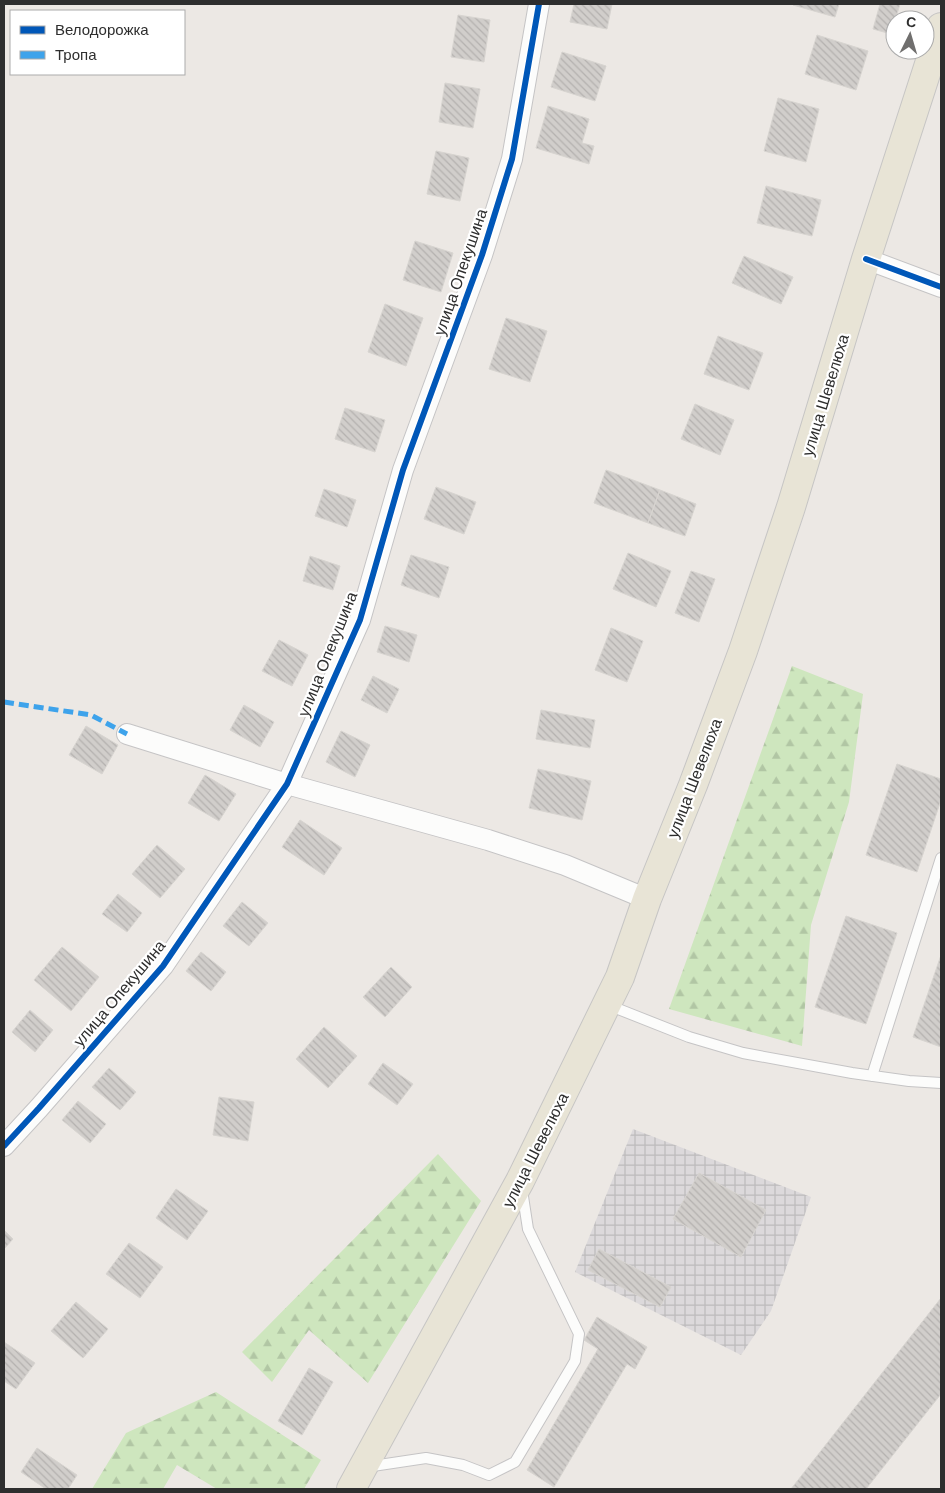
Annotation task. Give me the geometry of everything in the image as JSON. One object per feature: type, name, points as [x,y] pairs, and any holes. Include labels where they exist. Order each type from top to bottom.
[{"type":"main road","name":"улица Шевелюха","points":[[357,1478],[520,1181],[620,977],[647,899],[693,785],[743,651],[791,507],[866,259],[941,27]]},
{"type":"street","name":"улица Опекушина","points":[[4,1146],[163,966],[287,784],[360,620],[403,470],[482,255],[512,159],[539,4]]},
{"type":"street","points":[[866,259],[941,287]]},
{"type":"street","points":[[127,734],[287,784],[488,840],[565,865],[647,899]]},
{"type":"lane","points":[[872,1076],[941,858]]},
{"type":"lane","points":[[607,1004],[689,1037],[743,1053],[872,1076],[941,1083]]},
{"type":"lane","points":[[357,1478],[426,1458],[463,1465],[489,1475],[515,1462],[575,1361],[579,1334],[528,1229],[520,1181]]},
{"type":"shaded area","points":[[633,1129],[811,1197],[771,1311],[741,1355],[575,1272]]},
{"type":"green space","points":[[792,666],[863,694],[849,802],[811,925],[802,1046],[669,1009]]},
{"type":"green space","points":[[438,1154],[481,1201],[368,1383],[309,1330],[272,1382],[242,1352]]},
{"type":"green space","points":[[216,1392],[321,1460],[304,1489],[217,1489],[177,1465],[163,1489],[92,1489],[126,1433]]},
{"type":"building","points":[[574,4],[612,4],[607,29],[570,22]]},
{"type":"building","points":[[794,4],[839,4],[835,17]]},
{"type":"building","points":[[880,4],[900,4],[898,10],[885,10],[885,32],[873,29]]},
{"type":"building","points":[[458,15],[490,20],[484,62],[451,57]]},
{"type":"building","points":[[817,35],[868,51],[856,90],[805,74]]},
{"type":"building","points":[[562,52],[606,66],[595,101],[551,87]]},
{"type":"building","points":[[445,83],[480,89],[473,128],[439,122]]},
{"type":"building","points":[[778,98],[819,109],[806,162],[764,151]]},
{"type":"building","points":[[548,106],[589,119],[582,143],[594,146],[589,164],[536,148]]},
{"type":"building","points":[[436,151],[469,158],[460,201],[427,194]]},
{"type":"building","points":[[766,186],[821,200],[812,236],[757,223]]},
{"type":"building","points":[[415,241],[453,253],[441,292],[403,280]]},
{"type":"building","points":[[744,256],[793,277],[781,304],[732,283]]},
{"type":"building","points":[[385,304],[423,318],[406,366],[368,352]]},
{"type":"building","points":[[506,318],[547,331],[530,382],[489,369]]},
{"type":"building","points":[[718,336],[763,353],[749,390],[704,374]]},
{"type":"building","points":[[695,404],[734,420],[720,455],[681,439]]},
{"type":"building","points":[[345,408],[385,420],[375,452],[335,439]]},
{"type":"building","points":[[606,470],[660,490],[648,523],[594,503]]},
{"type":"building","points":[[436,487],[476,502],[464,534],[424,519]]},
{"type":"building","points":[[324,489],[356,500],[347,527],[315,516]]},
{"type":"building","points":[[660,490],[696,504],[685,536],[648,523]]},
{"type":"building","points":[[628,553],[671,571],[656,607],[613,589]]},
{"type":"building","points":[[411,555],[449,567],[439,598],[401,585]]},
{"type":"building","points":[[310,556],[340,566],[333,590],[303,581]]},
{"type":"building","points":[[691,571],[715,579],[699,622],[675,613]]},
{"type":"building","points":[[385,626],[417,635],[409,662],[377,652]]},
{"type":"building","points":[[611,628],[643,641],[627,682],[595,670]]},
{"type":"building","points":[[279,640],[308,655],[292,686],[262,671]]},
{"type":"building","points":[[373,676],[399,689],[387,713],[361,700]]},
{"type":"building","points":[[244,705],[274,722],[260,747],[230,730]]},
{"type":"building","points":[[541,710],[595,720],[590,748],[536,739]]},
{"type":"building","points":[[86,726],[118,745],[102,774],[69,755]]},
{"type":"building","points":[[341,731],[370,745],[355,777],[326,762]]},
{"type":"building","points":[[897,764],[941,779],[941,800],[917,872],[866,855]]},
{"type":"building","points":[[538,769],[591,781],[582,820],[529,808]]},
{"type":"building","points":[[205,775],[236,794],[219,821],[188,803]]},
{"type":"building","points":[[300,820],[342,848],[324,875],[282,847]]},
{"type":"building","points":[[157,845],[185,869],[160,898],[132,874]]},
{"type":"building","points":[[118,894],[142,913],[127,932],[102,914]]},
{"type":"building","points":[[242,902],[268,923],[249,946],[223,926]]},
{"type":"building","points":[[846,916],[897,933],[866,1024],[815,1007]]},
{"type":"building","points":[[62,947],[99,977],[71,1011],[34,980]]},
{"type":"building","points":[[201,952],[226,972],[211,991],[186,971]]},
{"type":"building","points":[[941,955],[941,1047],[913,1037]]},
{"type":"building","points":[[391,967],[412,987],[385,1017],[363,997]]},
{"type":"building","points":[[30,1010],[53,1030],[35,1052],[12,1032]]},
{"type":"building","points":[[324,1027],[357,1056],[328,1088],[296,1059]]},
{"type":"building","points":[[383,1063],[413,1084],[397,1105],[368,1084]]},
{"type":"building","points":[[109,1068],[136,1092],[120,1110],[92,1087]]},
{"type":"building","points":[[219,1097],[254,1102],[248,1141],[213,1135]]},
{"type":"building","points":[[78,1101],[106,1124],[90,1143],[62,1120]]},
{"type":"building","points":[[699,1173],[766,1210],[741,1257],[673,1219]]},
{"type":"building","points":[[176,1189],[208,1211],[187,1240],[156,1218]]},
{"type":"building","points":[[4,1230],[13,1239],[4,1249]]},
{"type":"building","points":[[129,1243],[163,1267],[140,1298],[106,1274]]},
{"type":"building","points":[[599,1249],[671,1287],[660,1307],[588,1270]]},
{"type":"building","points":[[941,1298],[941,1394],[866,1489],[791,1489]]},
{"type":"building","points":[[76,1302],[108,1329],[83,1358],[51,1331]]},
{"type":"building","points":[[597,1317],[647,1347],[635,1369],[627,1364],[554,1487],[527,1470],[598,1349],[584,1340]]},
{"type":"building","points":[[4,1342],[35,1363],[16,1389],[4,1381]]},
{"type":"building","points":[[309,1368],[333,1382],[302,1435],[278,1421]]},
{"type":"building","points":[[37,1448],[77,1475],[68,1489],[46,1489],[21,1472]]},
{"type":"marked path","points":[[4,702],[91,715],[127,734]]},
{"type":"cycle path","points":[[4,1146],[163,966],[287,784],[360,620],[403,470],[482,255],[512,159],[539,4]]},
{"type":"cycle path","points":[[866,259],[941,287]]}]
